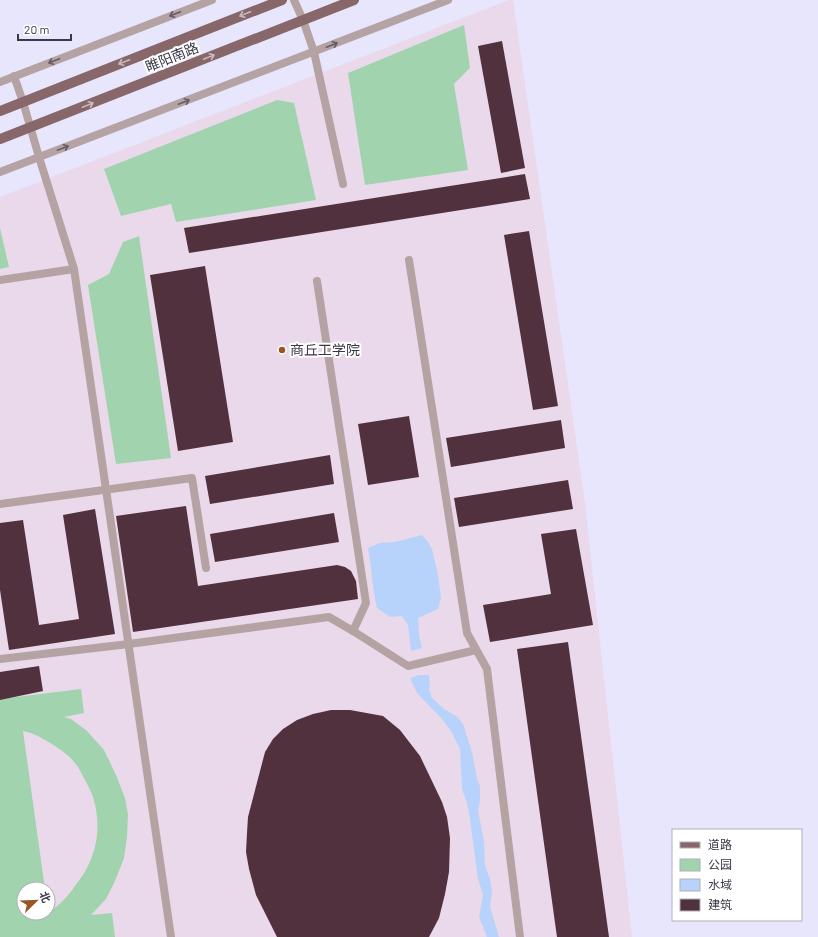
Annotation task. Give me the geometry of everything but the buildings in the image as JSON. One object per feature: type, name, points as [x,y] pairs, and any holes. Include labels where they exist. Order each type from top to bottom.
[{"type":"main road","name":"睢阳南路","points":[[0,111],[282,0]]},
{"type":"main road","name":"睢阳南路","points":[[0,139],[354,0]]},
{"type":"lane","points":[[0,82],[197,3],[212,0]]},
{"type":"lane","points":[[294,0],[303,20],[314,52],[343,184]]},
{"type":"lane","points":[[0,172],[448,0]]},
{"type":"lane","points":[[14,76],[74,269],[171,937]]},
{"type":"lane","points":[[409,260],[467,633],[486,669],[520,937]]},
{"type":"lane","points":[[0,280],[74,269]]},
{"type":"lane","points":[[317,281],[366,603],[353,631]]},
{"type":"lane","points":[[0,504],[192,478],[206,568]]},
{"type":"lane","points":[[0,659],[128,644],[328,617],[408,666],[476,650]]},
{"type":"shaded area","name":"商丘工学院","points":[[509,0],[513,0],[585,503],[632,937],[0,937],[0,197]]},
{"type":"green space","points":[[464,25],[470,68],[454,84],[468,170],[365,185],[348,73]]},
{"type":"green space","points":[[277,100],[294,103],[316,200],[176,222],[171,204],[121,216],[104,169]]},
{"type":"green space","points":[[0,228],[9,267],[0,269]]},
{"type":"green space","points":[[139,236],[171,458],[116,464],[88,285],[109,274],[123,242]]},
{"type":"green space","points":[[81,689],[84,713],[64,717],[71,719],[87,731],[104,750],[125,798],[128,814],[124,858],[106,899],[91,915],[112,913],[115,937],[0,937],[0,699]],"holes":[[[23,731],[40,737],[68,756],[76,764],[80,771],[92,795],[96,809],[96,844],[93,855],[82,876],[72,890],[56,907],[56,921],[16,921],[16,881],[44,881]]]},
{"type":"water","points":[[422,535],[432,549],[438,575],[441,598],[438,609],[418,618],[419,635],[422,648],[411,651],[408,625],[402,616],[390,617],[377,608],[368,548],[380,543],[395,542]]},
{"type":"water","points":[[419,675],[429,675],[429,688],[432,698],[444,709],[456,716],[463,724],[472,752],[477,779],[480,786],[480,801],[478,810],[484,842],[485,865],[492,891],[490,907],[499,937],[487,937],[479,917],[483,895],[478,879],[467,803],[462,789],[460,749],[451,731],[442,719],[417,693],[410,678]]},
{"type":"place","name":"商丘工学院","points":[[282,350]]}]
